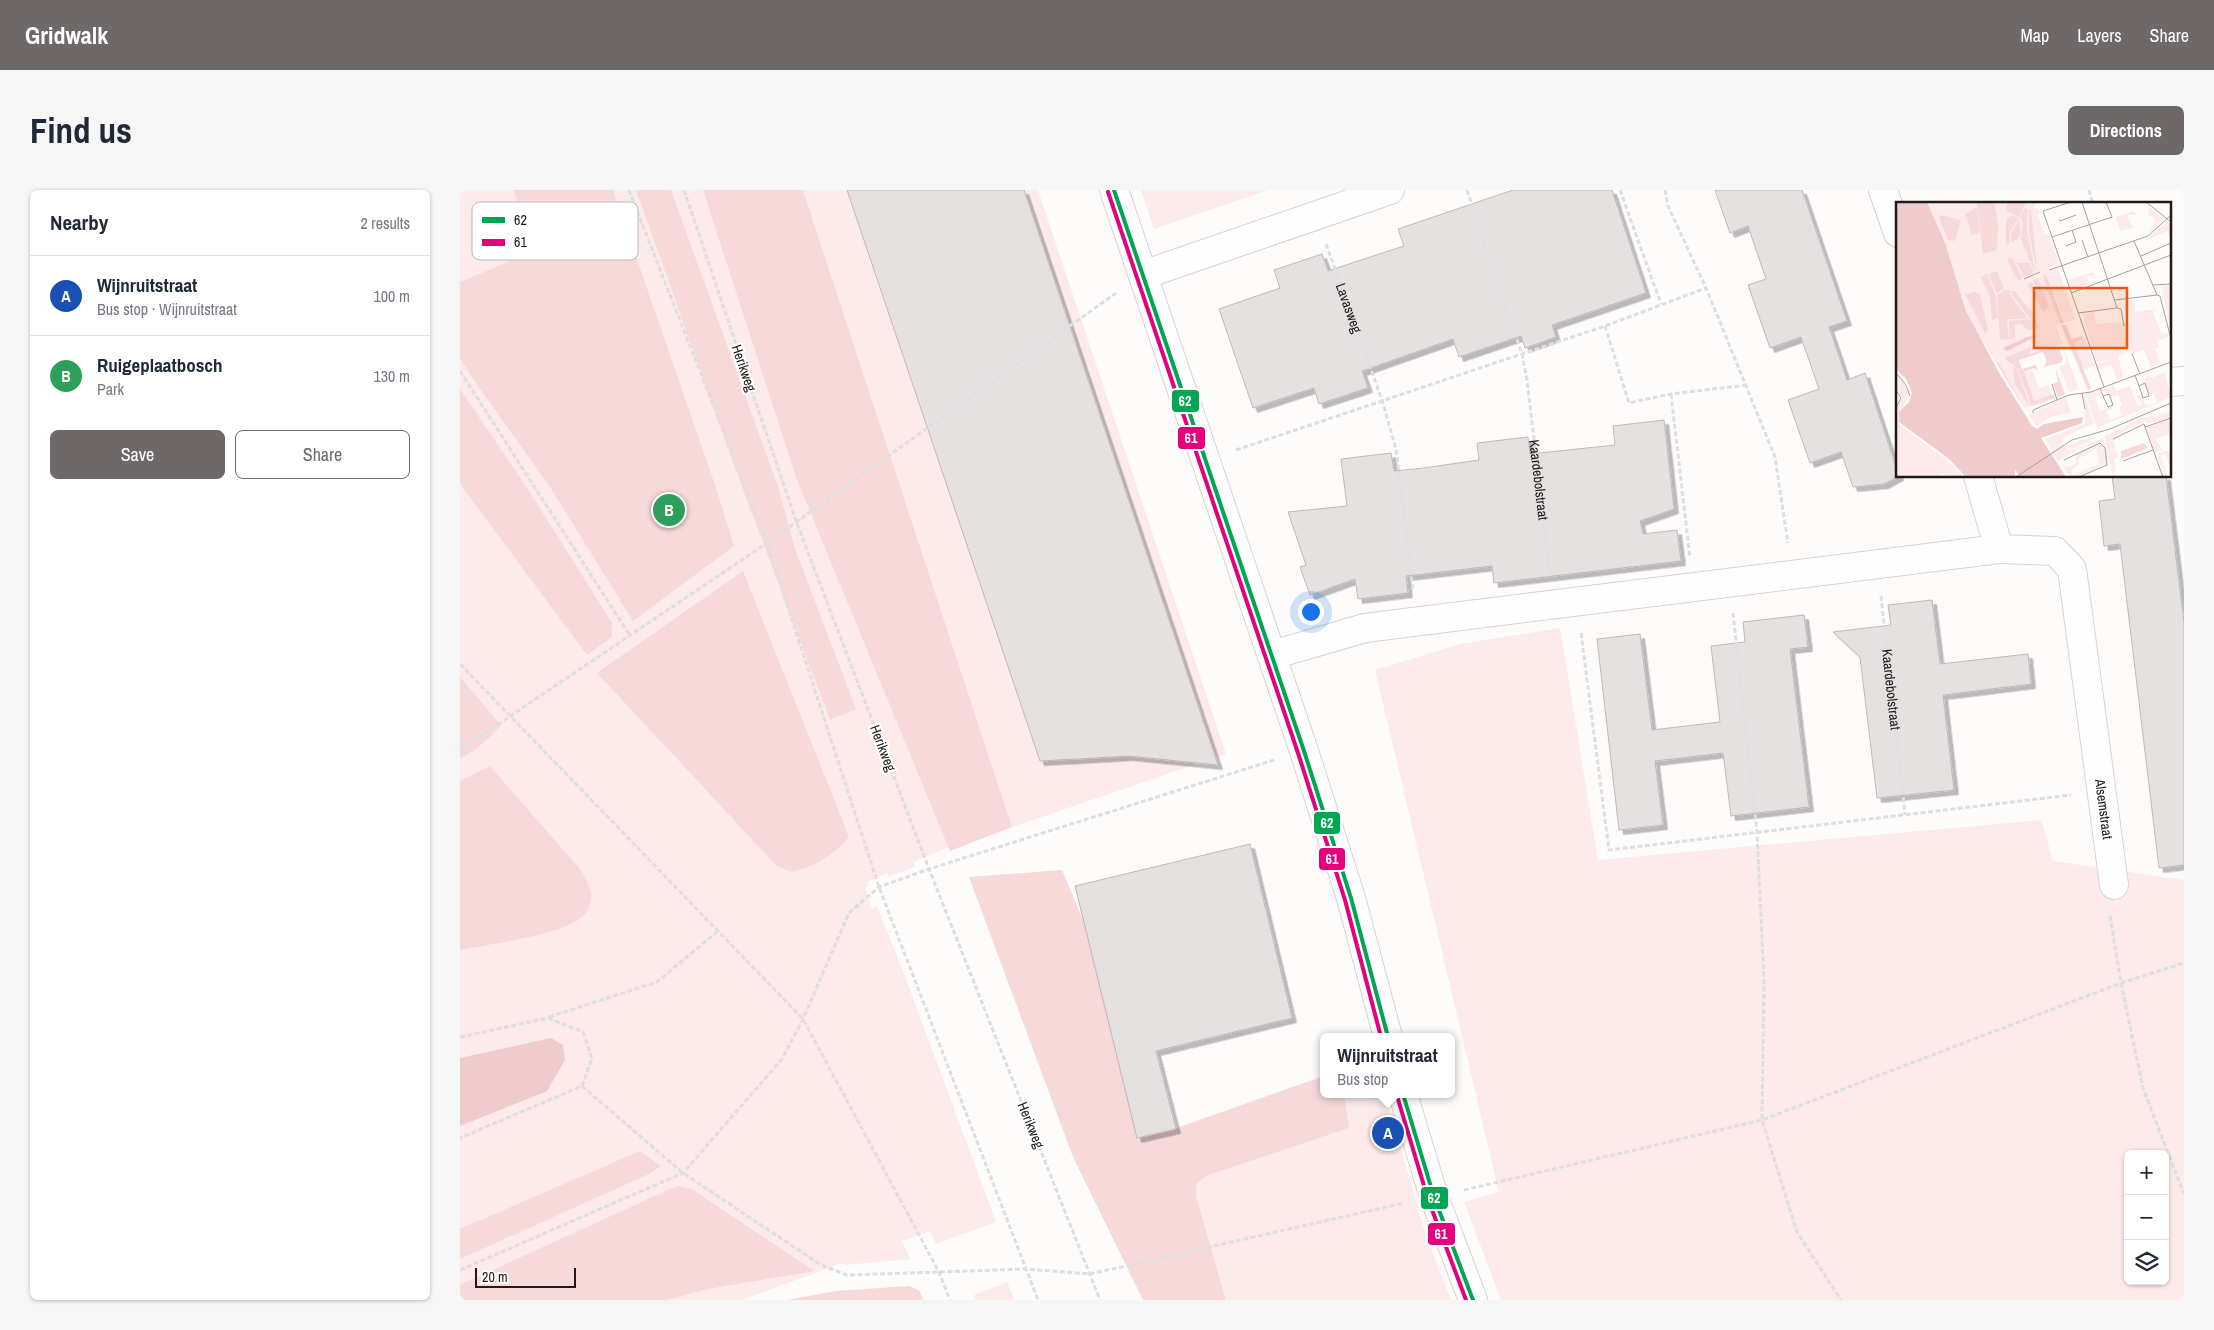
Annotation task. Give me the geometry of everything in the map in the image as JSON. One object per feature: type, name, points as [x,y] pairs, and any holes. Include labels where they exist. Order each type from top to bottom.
[{"type":"street","points":[[1114,190],[1304,751],[1351,898],[1387,1033]]},
{"type":"street","points":[[1143,275],[1390,190]]},
{"type":"street","points":[[1883,190],[1896,227]]},
{"type":"street","points":[[1272,655],[1366,628],[1999,549],[1979,478]]},
{"type":"street","name":"Alsemstraat","points":[[1999,549],[2055,551],[2072,569],[2114,885]]},
{"type":"street","points":[[1405,1098],[1434,1197],[1473,1300]]},
{"type":"path","points":[[629,190],[634,202]]},
{"type":"path","name":"Herikweg","points":[[684,190],[796,521],[929,869],[1100,1300]]},
{"type":"path","points":[[1467,190],[1522,354]]},
{"type":"path","points":[[1620,190],[1661,304]]},
{"type":"path","points":[[1665,190],[1668,206],[1748,385],[1775,457],[1792,575]]},
{"type":"path","points":[[2088,190],[2092,202]]},
{"type":"path","points":[[638,213],[767,543],[879,887],[1038,1300]]},
{"type":"path","name":"Lavasweg","points":[[1316,216],[1382,400]]},
{"type":"path","points":[[1207,460],[1605,326],[1706,288]]},
{"type":"path","points":[[460,750],[629,634],[767,543],[1091,311]]},
{"type":"path","points":[[1605,326],[1628,403],[1671,394],[1748,385]]},
{"type":"path","name":"Kaardebolstraat","points":[[1522,354],[1609,850],[1757,832]]},
{"type":"path","points":[[460,371],[629,634]]},
{"type":"path","points":[[1671,394],[1694,588]]},
{"type":"path","points":[[1382,400],[1396,449],[1417,622]]},
{"type":"path","name":"Kaardebolstraat","points":[[1877,564],[1905,814]]},
{"type":"path","points":[[1730,583],[1757,832],[1764,981],[1762,1120],[1797,1232],[1841,1300]]},
{"type":"path","points":[[460,664],[803,1019],[939,1272],[950,1300]]},
{"type":"path","points":[[460,1270],[683,1173],[782,1059],[803,1019],[849,913],[879,887],[929,869],[1304,751]]},
{"type":"path","points":[[1757,832],[2102,792]]},
{"type":"path","points":[[2114,885],[2108,908],[2121,983],[2144,1088],[2184,1194]]},
{"type":"path","points":[[460,1037],[548,1018],[657,982],[718,931]]},
{"type":"path","points":[[582,1086],[683,1173],[821,1265],[847,1274],[1026,1269],[1090,1274],[1434,1197],[1762,1120],[2121,983],[2184,963]]},
{"type":"path","points":[[460,1138],[582,1086],[592,1058],[583,1032],[548,1018]]},
{"type":"shaded area","points":[[460,190],[768,190],[988,830],[914,862],[915,867],[889,876],[887,873],[867,882],[868,886],[865,889],[872,909],[877,906],[901,966],[996,1222],[936,1244],[930,1231],[902,1241],[910,1259],[845,1265],[842,1263],[742,1300],[460,1300]]},
{"type":"shaded area","points":[[513,190],[613,190],[617,202],[518,202]]},
{"type":"shaded area","points":[[636,190],[671,190],[778,487],[795,549],[856,709],[830,720],[742,487]]},
{"type":"shaded area","points":[[703,190],[803,190],[1012,827],[950,851],[797,480]]},
{"type":"shaded area","points":[[803,190],[1038,190],[1226,754],[1012,827]]},
{"type":"shaded area","points":[[1141,190],[1268,190],[1154,229]]},
{"type":"shaded area","points":[[513,260],[637,260],[716,488],[734,546],[633,621],[552,490],[460,358],[460,282]]},
{"type":"shaded area","points":[[460,389],[529,491],[612,623],[612,637],[587,655],[460,484]]},
{"type":"shaded area","points":[[743,571],[849,837],[823,860],[791,872],[776,865],[597,673]]},
{"type":"shaded area","points":[[1560,628],[1598,860],[2041,820],[2053,861],[2184,880],[2184,1300],[1501,1300],[1464,1202],[1499,1192],[1375,670],[1461,644]]},
{"type":"shaded area","points":[[460,677],[501,725],[477,748],[460,758]]},
{"type":"shaded area","points":[[490,766],[579,868],[590,887],[591,900],[588,910],[579,919],[552,931],[460,950],[460,781]]},
{"type":"shaded area","points":[[1062,870],[1171,1130],[1320,1077],[1320,1098],[1345,1098],[1349,1128],[1206,1176],[1197,1183],[1196,1195],[1226,1300],[1143,1300],[1073,1157],[969,877]]},
{"type":"shaded area","points":[[551,1038],[563,1045],[565,1060],[547,1091],[460,1126],[460,1058]]},
{"type":"shaded area","points":[[1345,1098],[1386,1098],[1426,1236],[1451,1300],[1226,1300],[1196,1195],[1197,1183],[1206,1176],[1349,1128]]},
{"type":"shaded area","points":[[640,1151],[661,1166],[649,1174],[460,1259],[460,1229]]},
{"type":"shaded area","points":[[677,1186],[692,1189],[814,1271],[708,1289],[666,1300],[460,1300],[460,1285]]},
{"type":"shaded area","points":[[1007,1282],[1014,1300],[976,1300],[974,1295]]},
{"type":"shaded area","points":[[909,1286],[919,1290],[923,1300],[787,1300],[836,1291]]},
{"type":"building","points":[[847,190],[1024,190],[1218,765],[1129,756],[1040,761]]},
{"type":"building","points":[[1513,190],[1612,190],[1646,293],[1552,325],[1556,337],[1525,348],[1521,336],[1459,357],[1453,339],[1362,371],[1368,388],[1319,404],[1314,388],[1253,408],[1219,309],[1280,288],[1274,270],[1322,254],[1328,271],[1404,246],[1398,229]]},
{"type":"building","points":[[1715,190],[1802,190],[1847,321],[1829,327],[1847,380],[1865,373],[1896,467],[1896,478],[1884,484],[1853,487],[1841,452],[1810,463],[1788,400],[1819,389],[1801,337],[1770,348],[1748,285],[1766,279],[1748,226],[1730,233]]},
{"type":"building","points":[[1664,420],[1674,509],[1640,521],[1643,534],[1677,530],[1681,561],[1494,583],[1492,566],[1406,576],[1408,593],[1358,599],[1355,579],[1310,595],[1300,567],[1306,565],[1288,512],[1347,506],[1341,459],[1391,453],[1394,471],[1479,460],[1477,443],[1528,437],[1530,454],[1615,445],[1613,426]]},
{"type":"building","points":[[2112,478],[2166,478],[2184,623],[2184,865],[2159,868],[2120,544],[2104,546],[2099,501],[2115,499]]},
{"type":"building","points":[[1932,600],[1940,664],[2028,654],[2031,684],[1943,695],[1954,790],[1877,798],[1860,657],[1833,632],[1891,625],[1888,605]]},
{"type":"building","points":[[1804,615],[1808,647],[1790,649],[1809,807],[1731,816],[1723,753],[1655,761],[1663,825],[1619,830],[1597,639],[1640,634],[1652,730],[1720,722],[1711,646],[1745,642],[1743,622]]},
{"type":"building","points":[[1250,844],[1292,1018],[1156,1051],[1176,1129],[1137,1138],[1075,886]]},
{"type":"transit line","name":"62","points":[[1114,190],[1304,751],[1351,898],[1387,1033]]},
{"type":"transit line","name":"61","points":[[1108,192],[1298,753],[1345,900],[1380,1033]]},
{"type":"transit line","name":"61","points":[[1398,1098],[1428,1199],[1466,1300]]},
{"type":"transit line","name":"62","points":[[1404,1098],[1434,1197],[1473,1300]]},
{"type":"place","name":"Ruigeplaatbosch","points":[[669,510]]},
{"type":"place","name":"Wijnruitstraat","points":[[1388,1133]]}]
